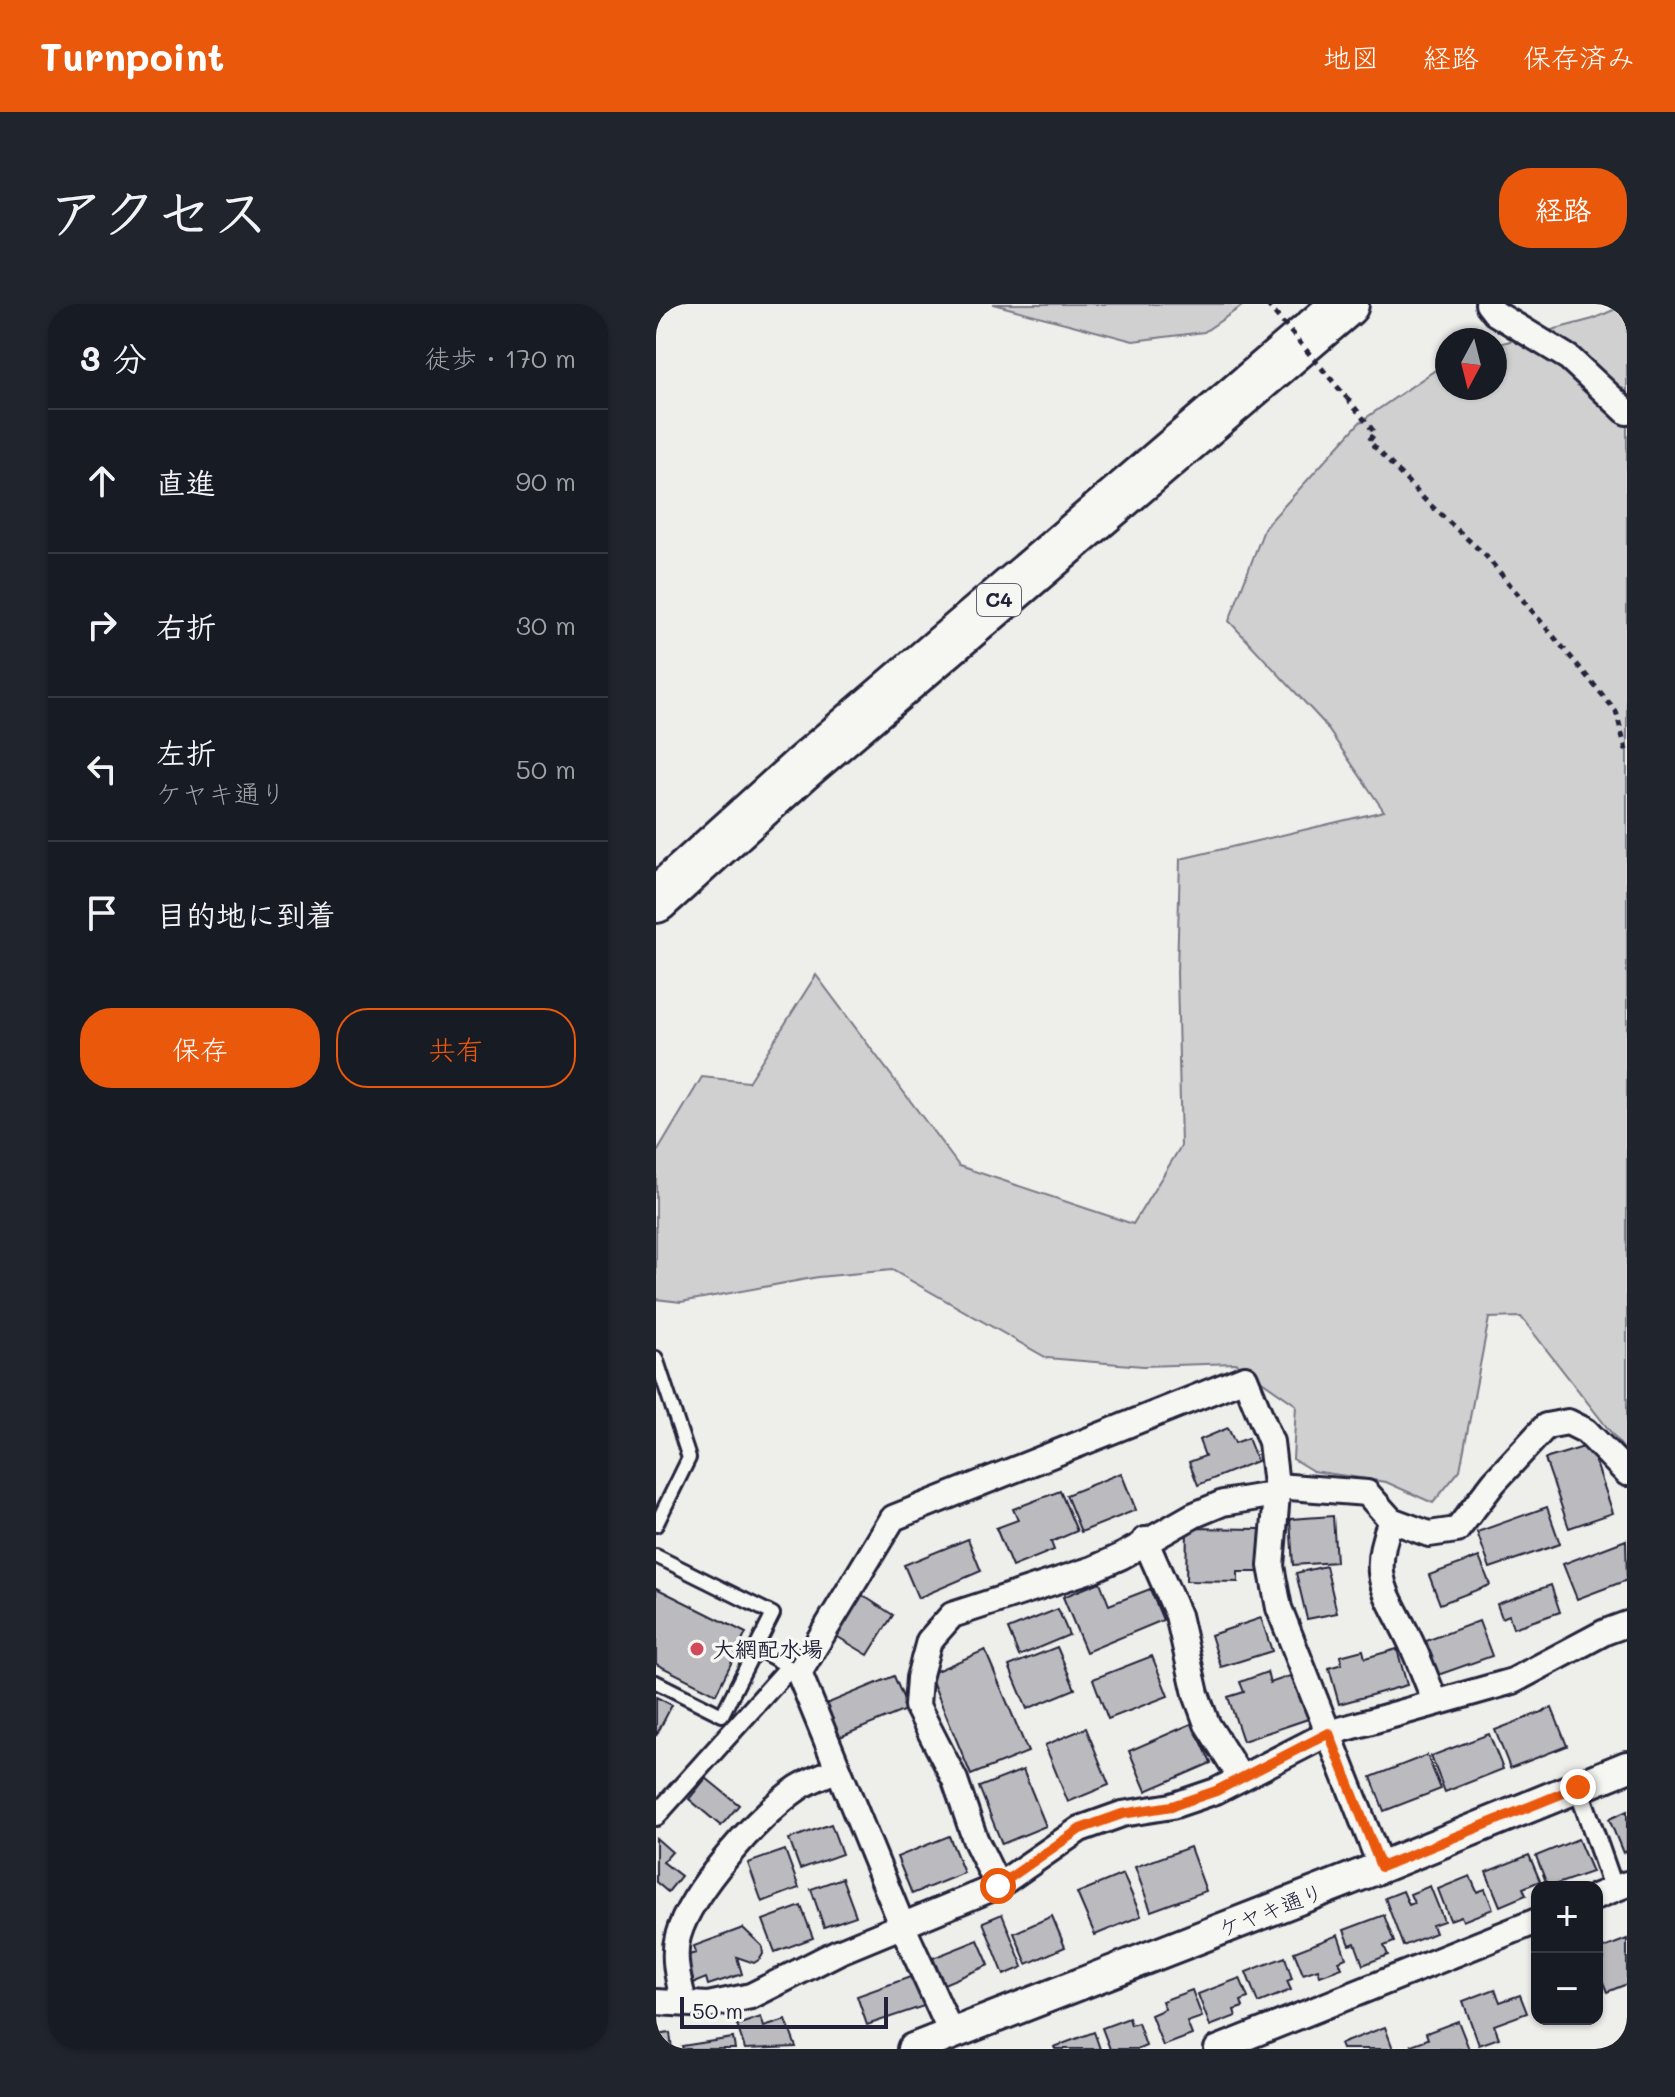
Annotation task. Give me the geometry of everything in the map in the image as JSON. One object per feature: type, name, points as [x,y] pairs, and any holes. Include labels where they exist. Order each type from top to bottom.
[{"type":"highway","name":"C4","points":[[656,900],[800,770],[1346,304]]},
{"type":"street","points":[[1488,304],[1495,313],[1569,358],[1627,412]]},
{"type":"street","points":[[799,1673],[893,1518],[1245,1378],[1271,1442],[1277,1490],[1271,1566],[1279,1608],[1381,1867]]},
{"type":"street","points":[[998,1886],[975,1839],[955,1780],[917,1706],[919,1678],[929,1641],[952,1615],[1093,1569],[1194,1515],[1223,1503],[1277,1490],[1367,1493],[1391,1520],[1429,1534],[1457,1530],[1494,1482],[1546,1426],[1568,1422],[1586,1431],[1627,1473]]},
{"type":"street","points":[[1391,1520],[1380,1547],[1379,1572],[1386,1595],[1412,1643],[1435,1701]]},
{"type":"street","points":[[1145,1540],[1178,1615],[1196,1694],[1207,1724],[1241,1778]]},
{"type":"street","points":[[656,2002],[708,2005],[751,1996],[838,1952],[998,1886],[1080,1829],[1122,1814],[1172,1806],[1216,1791],[1329,1733],[1513,1681],[1605,1632],[1627,1624]]},
{"type":"street","points":[[656,1816],[787,1670],[799,1673]]},
{"type":"street","points":[[799,1673],[902,1925],[952,2035]]},
{"type":"street","name":"ケヤキ通り","points":[[913,2049],[1381,1867],[1627,1767]]},
{"type":"street","points":[[684,2003],[676,1970],[677,1937],[693,1902],[771,1809],[801,1786],[838,1769]]},
{"type":"street","points":[[1578,1787],[1613,1890]]},
{"type":"street","points":[[1217,2049],[1531,1923]]},
{"type":"lane","points":[[656,1358],[689,1458],[656,1525]]},
{"type":"lane","points":[[656,1394],[670,1400]]},
{"type":"lane","points":[[656,1556],[773,1614],[722,1715],[656,1682]]},
{"type":"lane","points":[[756,1648],[799,1673]]},
{"type":"path","points":[[1267,304],[1375,433],[1369,441],[1426,501],[1486,556],[1616,711],[1627,754]]},
{"type":"shaded area","points":[[993,304],[1245,304],[1204,332],[1133,341]]},
{"type":"shaded area","points":[[1627,304],[1627,1453],[1521,1317],[1489,1318],[1460,1470],[1433,1503],[1386,1482],[1313,1471],[1293,1459],[1296,1405],[1236,1363],[1143,1366],[1047,1358],[892,1270],[818,1277],[681,1302],[656,1299],[656,1154],[702,1077],[748,1082],[816,975],[959,1166],[1133,1224],[1181,1146],[1177,973],[1180,859],[1384,811],[1323,722],[1229,621],[1265,527],[1360,422],[1435,370],[1435,400],[1507,400],[1507,342],[1593,319]]},
{"type":"building","points":[[1228,1428],[1235,1443],[1248,1438],[1257,1461],[1198,1485],[1189,1462],[1205,1456],[1199,1440]]},
{"type":"building","points":[[1590,1445],[1613,1513],[1569,1528],[1545,1459]]},
{"type":"building","points":[[1121,1473],[1136,1510],[1081,1532],[1066,1495]]},
{"type":"building","points":[[1060,1491],[1077,1531],[1051,1542],[1054,1550],[1012,1567],[996,1528],[1018,1520],[1013,1509]]},
{"type":"building","points":[[1547,1507],[1560,1544],[1490,1568],[1477,1532]]},
{"type":"building","points":[[1333,1516],[1336,1562],[1293,1565],[1290,1519]]},
{"type":"building","points":[[1187,1528],[1260,1529],[1259,1572],[1238,1572],[1238,1582],[1186,1581]]},
{"type":"building","points":[[968,1539],[981,1571],[918,1598],[904,1565]]},
{"type":"building","points":[[1626,1540],[1627,1580],[1577,1599],[1563,1564]]},
{"type":"building","points":[[1479,1557],[1490,1585],[1440,1604],[1429,1575]]},
{"type":"building","points":[[1326,1566],[1337,1613],[1307,1619],[1296,1573]]},
{"type":"building","points":[[1100,1582],[1109,1605],[1150,1589],[1163,1620],[1086,1652],[1063,1597]]},
{"type":"building","points":[[1551,1585],[1560,1612],[1513,1628],[1509,1615],[1502,1618],[1497,1604]]},
{"type":"building","name":"大網配水場","points":[[656,1588],[746,1633],[716,1694],[656,1664]]},
{"type":"building","points":[[859,1593],[893,1615],[868,1655],[833,1634]]},
{"type":"building","points":[[1058,1609],[1069,1635],[1019,1656],[1008,1629]]},
{"type":"building","points":[[1261,1618],[1272,1651],[1221,1667],[1211,1635]]},
{"type":"building","points":[[1479,1621],[1492,1656],[1438,1675],[1426,1641]]},
{"type":"building","points":[[1057,1647],[1075,1689],[1027,1709],[1009,1666]]},
{"type":"building","points":[[1397,1649],[1407,1685],[1339,1704],[1329,1668],[1342,1664],[1340,1656],[1363,1650],[1365,1658]]},
{"type":"building","points":[[985,1650],[1028,1752],[971,1775],[929,1674]]},
{"type":"building","points":[[1152,1656],[1168,1696],[1108,1719],[1093,1679]]},
{"type":"building","points":[[1267,1672],[1270,1683],[1293,1675],[1308,1719],[1243,1741],[1228,1697],[1244,1692],[1240,1682]]},
{"type":"building","points":[[894,1676],[908,1709],[840,1737],[826,1704]]},
{"type":"building","points":[[656,1697],[672,1705],[656,1736]]},
{"type":"building","points":[[1552,1708],[1567,1746],[1510,1768],[1495,1730]]},
{"type":"building","points":[[1193,1723],[1211,1763],[1146,1791],[1129,1751]]},
{"type":"building","points":[[1086,1728],[1109,1785],[1068,1802],[1045,1745]]},
{"type":"building","points":[[1489,1734],[1503,1769],[1445,1792],[1431,1756]]},
{"type":"building","points":[[1427,1755],[1441,1789],[1384,1811],[1371,1777]]},
{"type":"building","points":[[1023,1770],[1046,1826],[1002,1844],[979,1787]]},
{"type":"building","points":[[706,1778],[739,1805],[721,1826],[689,1799]]},
{"type":"building","points":[[1627,1811],[1627,1851],[1623,1853],[1609,1819]]},
{"type":"building","points":[[831,1824],[842,1854],[800,1869],[789,1839]]},
{"type":"building","points":[[949,1836],[964,1873],[912,1894],[897,1857]]},
{"type":"building","points":[[656,1838],[672,1852],[663,1862],[681,1876],[668,1892],[656,1882]]},
{"type":"building","points":[[1578,1839],[1592,1872],[1566,1881],[1546,1881],[1536,1856]]},
{"type":"building","points":[[1190,1847],[1206,1891],[1151,1911],[1135,1867]]},
{"type":"building","points":[[785,1850],[799,1888],[762,1902],[748,1863]]},
{"type":"building","points":[[1529,1855],[1540,1881],[1531,1881],[1531,1885],[1523,1888],[1526,1895],[1500,1906],[1486,1872]]},
{"type":"building","points":[[1123,1874],[1141,1916],[1095,1935],[1077,1893]]},
{"type":"building","points":[[1470,1876],[1477,1892],[1485,1889],[1493,1909],[1463,1921],[1461,1916],[1450,1920],[1438,1889]]},
{"type":"building","points":[[842,1878],[856,1916],[824,1927],[811,1889]]},
{"type":"building","points":[[1430,1886],[1444,1921],[1432,1925],[1435,1933],[1403,1946],[1385,1898],[1403,1891],[1409,1905],[1414,1903],[1410,1894]]},
{"type":"building","points":[[801,1906],[813,1938],[775,1952],[763,1920]]},
{"type":"building","points":[[1002,1914],[1023,1967],[1004,1975],[983,1922]]},
{"type":"building","points":[[1384,1915],[1394,1942],[1384,1946],[1388,1955],[1363,1965],[1355,1943],[1350,1945],[1344,1930]]},
{"type":"building","points":[[1052,1916],[1065,1947],[1027,1964],[1014,1933]]},
{"type":"building","points":[[743,1928],[762,1946],[760,1959],[754,1963],[737,1957],[742,1974],[708,1985],[706,1978],[694,1983],[685,1956],[696,1953],[694,1946]]},
{"type":"building","points":[[1338,1935],[1346,1958],[1339,1961],[1342,1968],[1320,1976],[1318,1969],[1303,1974],[1294,1952]]},
{"type":"building","points":[[1627,1939],[1627,1984],[1607,1992],[1603,1982],[1603,1948]]},
{"type":"building","points":[[978,1940],[989,1965],[944,1984],[933,1958]]},
{"type":"building","points":[[1285,1957],[1292,1979],[1287,1981],[1291,1990],[1258,2003],[1246,1972]]},
{"type":"building","points":[[913,1976],[924,2006],[867,2025],[857,1996]]},
{"type":"building","points":[[1240,1978],[1248,1998],[1241,2001],[1243,2007],[1234,2010],[1236,2016],[1210,2026],[1198,1994]]},
{"type":"building","points":[[1495,1989],[1500,2002],[1520,1995],[1527,2013],[1494,2025],[1499,2038],[1479,2045],[1463,2001]]},
{"type":"building","points":[[1192,1990],[1202,2017],[1187,2022],[1192,2035],[1163,2046],[1151,2015],[1165,2009],[1162,2001]]},
{"type":"building","points":[[761,2017],[764,2027],[786,2020],[796,2047],[745,2049],[737,2025]]},
{"type":"building","points":[[1129,2018],[1131,2025],[1138,2023],[1146,2046],[1139,2049],[1110,2049],[1102,2028]]},
{"type":"building","points":[[1458,2021],[1469,2049],[1413,2049],[1411,2045],[1428,2039],[1426,2033]]},
{"type":"building","points":[[1385,2027],[1393,2049],[1342,2049],[1340,2044]]},
{"type":"building","points":[[1094,2032],[1100,2049],[1054,2047]]},
{"type":"building","points":[[670,2033],[672,2049],[656,2049],[656,2035]]},
{"type":"building","points":[[733,2038],[735,2049],[683,2049],[682,2046]]},
{"type":"place","name":"大網配水場","points":[[697,1649]]},
{"type":"route","points":[[998,1886],[1080,1829],[1122,1814],[1172,1806],[1216,1791],[1329,1733],[1381,1867],[1578,1787]]}]
